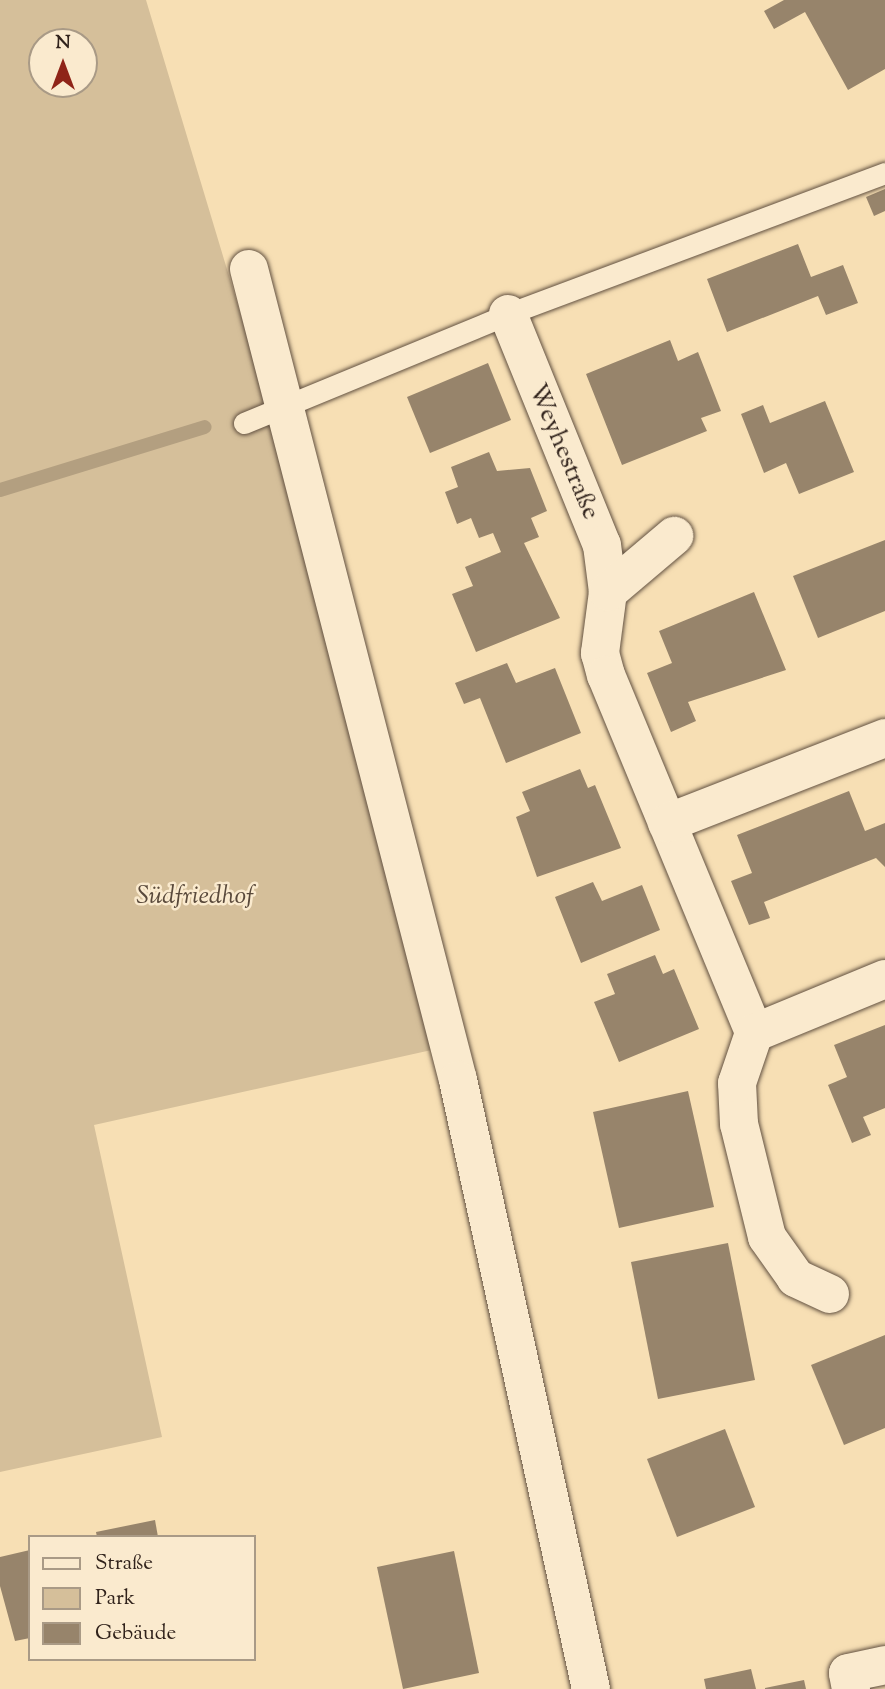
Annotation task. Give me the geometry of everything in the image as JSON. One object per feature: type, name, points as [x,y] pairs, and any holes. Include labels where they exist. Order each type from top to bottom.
[{"type":"street","points":[[249,270],[458,1080],[591,1689]]},
{"type":"street","name":"Weyhestraße","points":[[508,314],[602,545],[608,592],[600,653],[754,1033]]},
{"type":"street","points":[[608,592],[674,536]]},
{"type":"street","points":[[667,823],[885,738]]},
{"type":"street","points":[[830,1294],[796,1278],[767,1237],[739,1124],[737,1083],[754,1033],[885,979]]},
{"type":"street","points":[[851,1689],[848,1673],[885,1665]]},
{"type":"lane","points":[[244,423],[285,402],[508,314],[885,173]]},
{"type":"green space","name":"Südfriedhof","points":[[0,0],[146,0],[269,409],[436,1049],[94,1125],[162,1437],[0,1472]]},
{"type":"building","points":[[784,0],[885,0],[885,69],[848,90],[805,12],[774,29],[764,11]]},
{"type":"building","points":[[885,189],[885,211],[874,216],[866,197]]},
{"type":"building","points":[[798,244],[811,277],[843,265],[858,303],[826,315],[818,296],[727,332],[707,279]]},
{"type":"building","points":[[670,340],[678,361],[698,352],[721,411],[701,418],[707,431],[622,465],[586,374]]},
{"type":"building","points":[[488,363],[511,420],[430,453],[407,397]]},
{"type":"building","points":[[825,401],[854,472],[799,494],[786,463],[764,473],[741,414],[763,405],[770,423]]},
{"type":"building","points":[[489,452],[497,471],[530,468],[547,511],[531,518],[539,537],[524,543],[560,618],[476,652],[452,594],[473,586],[465,567],[501,552],[493,533],[479,538],[471,518],[457,524],[445,492],[458,487],[451,467]]},
{"type":"building","points":[[885,540],[885,611],[818,638],[793,576]]},
{"type":"building","points":[[754,592],[786,670],[688,702],[696,721],[671,732],[647,673],[672,663],[659,631]]},
{"type":"building","points":[[507,663],[516,683],[555,668],[581,733],[506,763],[480,698],[464,704],[455,683]]},
{"type":"building","points":[[580,769],[588,788],[595,785],[621,848],[537,877],[516,817],[530,811],[522,792]]},
{"type":"building","points":[[849,791],[865,831],[885,823],[885,867],[876,858],[764,902],[770,918],[749,925],[731,881],[752,873],[737,835]]},
{"type":"building","points":[[593,882],[602,901],[642,885],[660,930],[581,963],[555,897]]},
{"type":"building","points":[[655,955],[663,974],[674,969],[699,1029],[619,1062],[594,1002],[615,994],[607,974]]},
{"type":"building","points":[[885,1025],[885,1108],[863,1117],[871,1135],[852,1143],[828,1085],[847,1077],[834,1045]]},
{"type":"building","points":[[688,1091],[714,1207],[619,1228],[593,1112]]},
{"type":"building","points":[[728,1243],[755,1380],[658,1399],[631,1262]]},
{"type":"building","points":[[885,1335],[885,1428],[844,1445],[811,1365]]},
{"type":"building","points":[[725,1429],[755,1507],[677,1537],[647,1459]]},
{"type":"building","points":[[155,1520],[158,1535],[97,1535],[96,1532]]},
{"type":"building","points":[[28,1550],[28,1638],[15,1641],[0,1586],[0,1557]]},
{"type":"building","points":[[454,1551],[479,1673],[403,1689],[377,1567]]},
{"type":"building","points":[[751,1669],[756,1689],[706,1689],[704,1679]]},
{"type":"building","points":[[804,1680],[806,1689],[765,1689],[765,1688]]},
{"type":"waterway","points":[[0,490],[205,427]]}]
